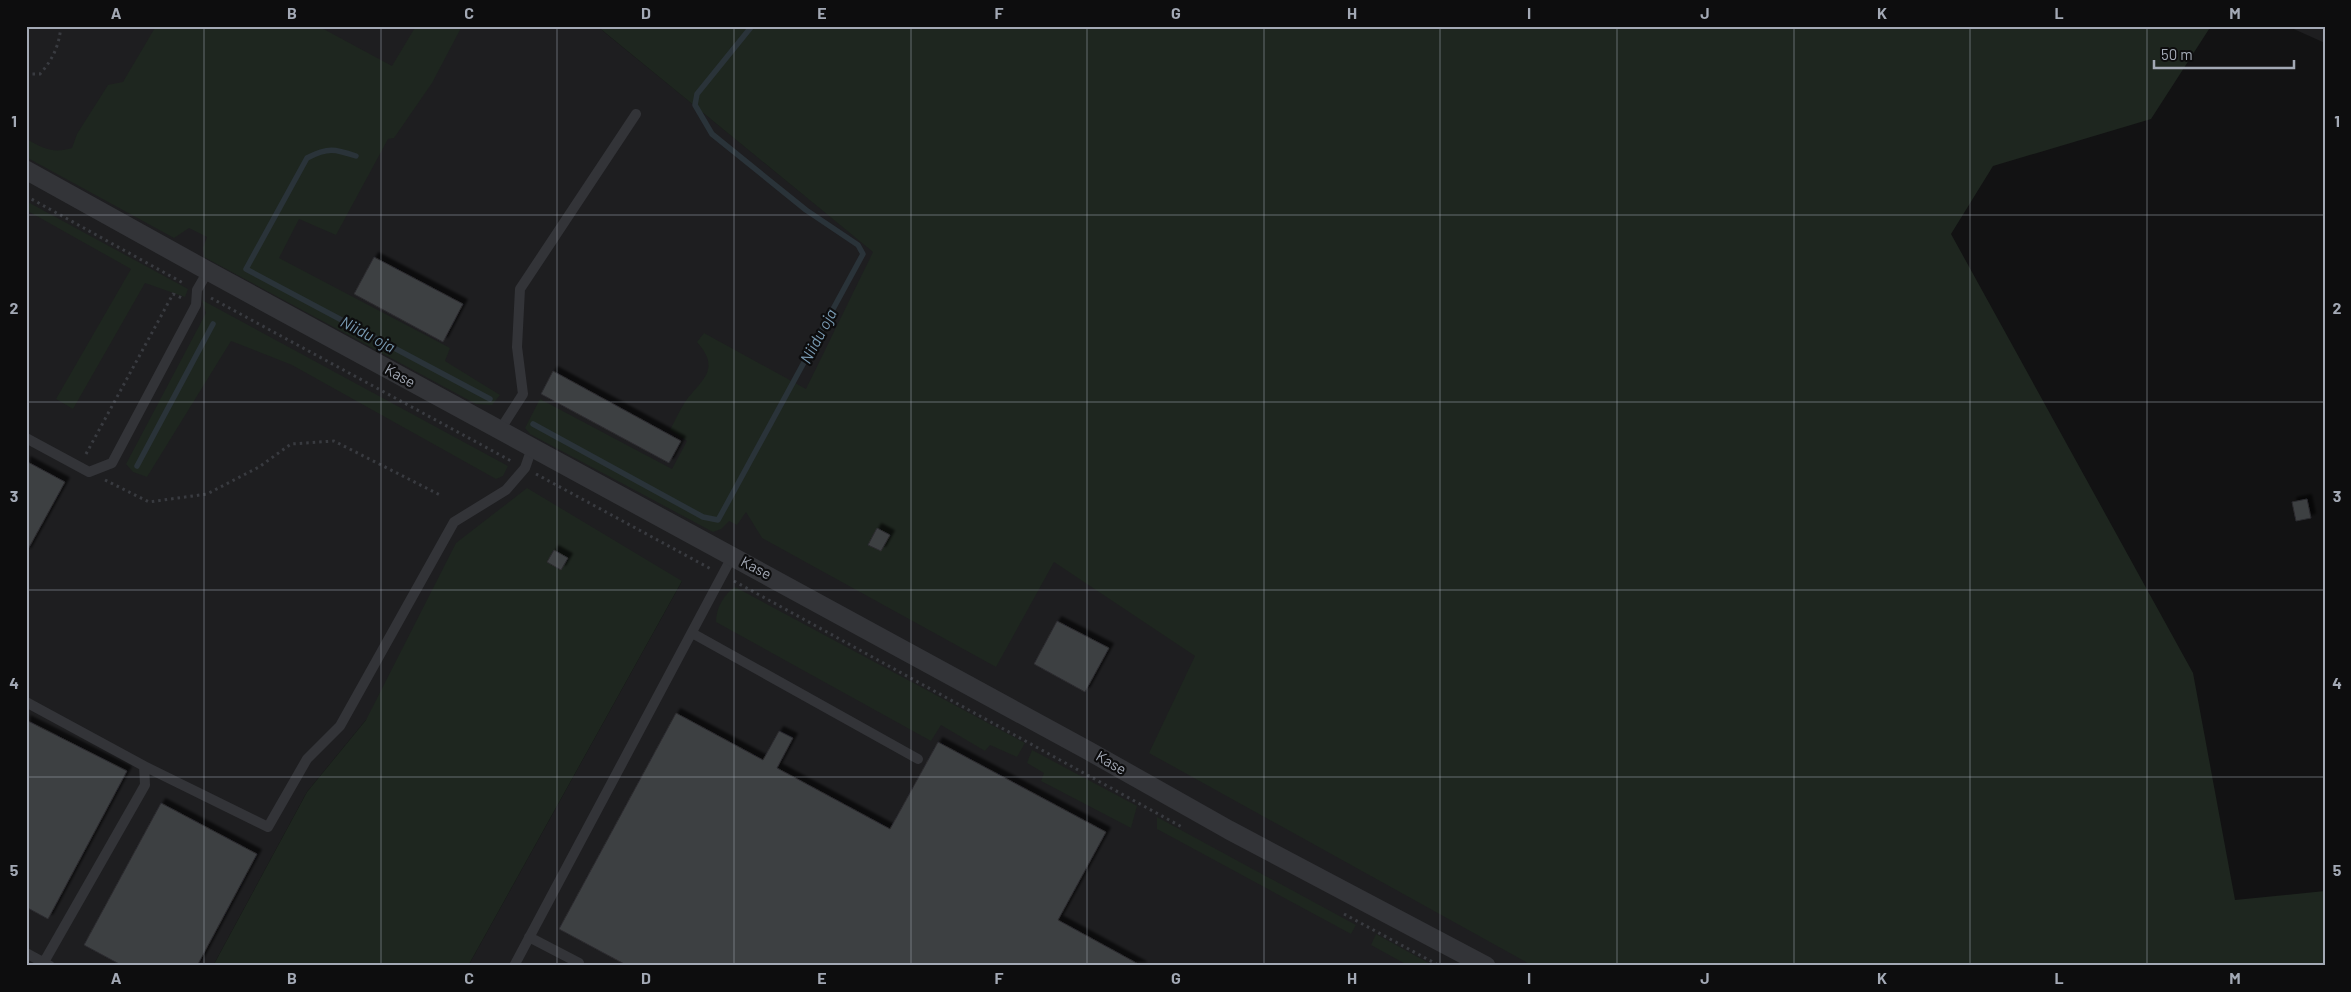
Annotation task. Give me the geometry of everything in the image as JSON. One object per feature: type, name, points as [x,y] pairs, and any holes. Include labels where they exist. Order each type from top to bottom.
[{"type":"street","name":"Kase","points":[[26,170],[208,272],[1089,751],[1229,830],[1486,966]]},
{"type":"lane","points":[[500,430],[523,394],[517,347],[520,289],[636,114]]},
{"type":"lane","points":[[26,438],[89,472],[112,463],[196,305],[197,290],[208,272]]},
{"type":"lane","points":[[26,702],[144,766],[268,827],[307,759],[340,726],[454,522],[506,490],[525,468],[532,448]]},
{"type":"lane","points":[[514,966],[733,556]]},
{"type":"lane","points":[[692,634],[918,759]]},
{"type":"lane","points":[[26,953],[47,964],[145,784],[144,766]]},
{"type":"lane","points":[[529,937],[579,964]]},
{"type":"path","points":[[26,74],[40,74],[52,60],[60,40],[60,26]]},
{"type":"path","points":[[84,457],[173,294],[186,300],[189,293]]},
{"type":"path","points":[[89,472],[149,502],[207,494],[259,467],[291,444],[334,442],[442,496]]},
{"type":"shaded area","points":[[26,26],[597,26],[1749,966],[468,966],[682,581],[366,720],[307,792],[213,966],[26,966]]},
{"type":"shaded area","points":[[156,26],[318,26],[392,66],[416,26],[462,26],[432,83],[394,138],[388,139],[336,235],[299,219],[279,258],[450,348],[445,361],[500,395],[492,405],[476,404],[204,257],[203,248],[207,237],[189,228],[174,238],[26,157],[26,139],[48,149],[65,150],[72,148],[77,134],[108,85],[123,82]]},
{"type":"shaded area","points":[[597,26],[2211,26],[2151,119],[1993,166],[1951,234],[2193,673],[2235,900],[2325,891],[2325,966],[1533,966],[1149,753],[1195,656],[1054,562],[996,667],[762,538],[746,512],[737,525],[729,521],[721,529],[713,532],[530,434],[525,428],[540,399],[672,469],[687,441],[670,430],[683,405],[702,381],[708,367],[708,360],[697,342],[704,333],[806,389],[873,252]]},
{"type":"shaded area","points":[[2287,26],[2325,26],[2325,43]]},
{"type":"shaded area","points":[[26,201],[188,289],[185,297],[145,283],[73,409],[56,399],[131,269],[26,210]]},
{"type":"shaded area","points":[[202,300],[508,466],[503,476],[496,479],[292,365],[231,341],[147,477],[133,472],[126,464],[206,313]]},
{"type":"shaded area","points":[[527,488],[682,581],[468,966],[213,966],[307,792],[366,720],[456,543]]},
{"type":"shaded area","points":[[735,587],[1025,743],[1017,757],[990,745],[985,751],[941,725],[931,741],[716,622],[721,602],[727,593]]},
{"type":"shaded area","points":[[1032,750],[1137,806],[1131,828],[1041,781],[1044,773],[1027,763]]},
{"type":"shaded area","points":[[1157,817],[1356,925],[1351,934],[1157,829]]},
{"type":"shaded area","points":[[1376,934],[1434,966],[1409,966],[1371,945]]},
{"type":"building","points":[[374,257],[463,304],[443,342],[354,294]]},
{"type":"building","points":[[553,371],[681,441],[669,463],[541,394]]},
{"type":"building","points":[[26,461],[65,482],[26,553]]},
{"type":"building","points":[[2307,499],[2311,518],[2296,521],[2292,502]]},
{"type":"building","points":[[877,528],[890,535],[881,551],[868,545]]},
{"type":"building","points":[[554,550],[568,558],[561,570],[547,562]]},
{"type":"building","points":[[1057,621],[1109,648],[1085,692],[1034,664]]},
{"type":"building","points":[[676,713],[763,760],[779,731],[793,738],[777,768],[890,829],[938,742],[1106,832],[1058,920],[1142,966],[628,966],[559,929]]},
{"type":"building","points":[[26,720],[127,771],[48,919],[26,907]]},
{"type":"building","points":[[161,803],[257,854],[197,966],[123,966],[84,945]]},
{"type":"waterway","name":"Niidu oja","points":[[533,424],[703,517],[718,520],[723,511],[863,254],[858,245],[806,210],[712,134],[695,105],[697,94],[752,26]]},
{"type":"waterway","name":"Niidu oja","points":[[356,156],[332,150],[307,158],[246,269],[490,399]]},
{"type":"waterway","name":"Niidu oja","points":[[137,466],[213,324]]}]
